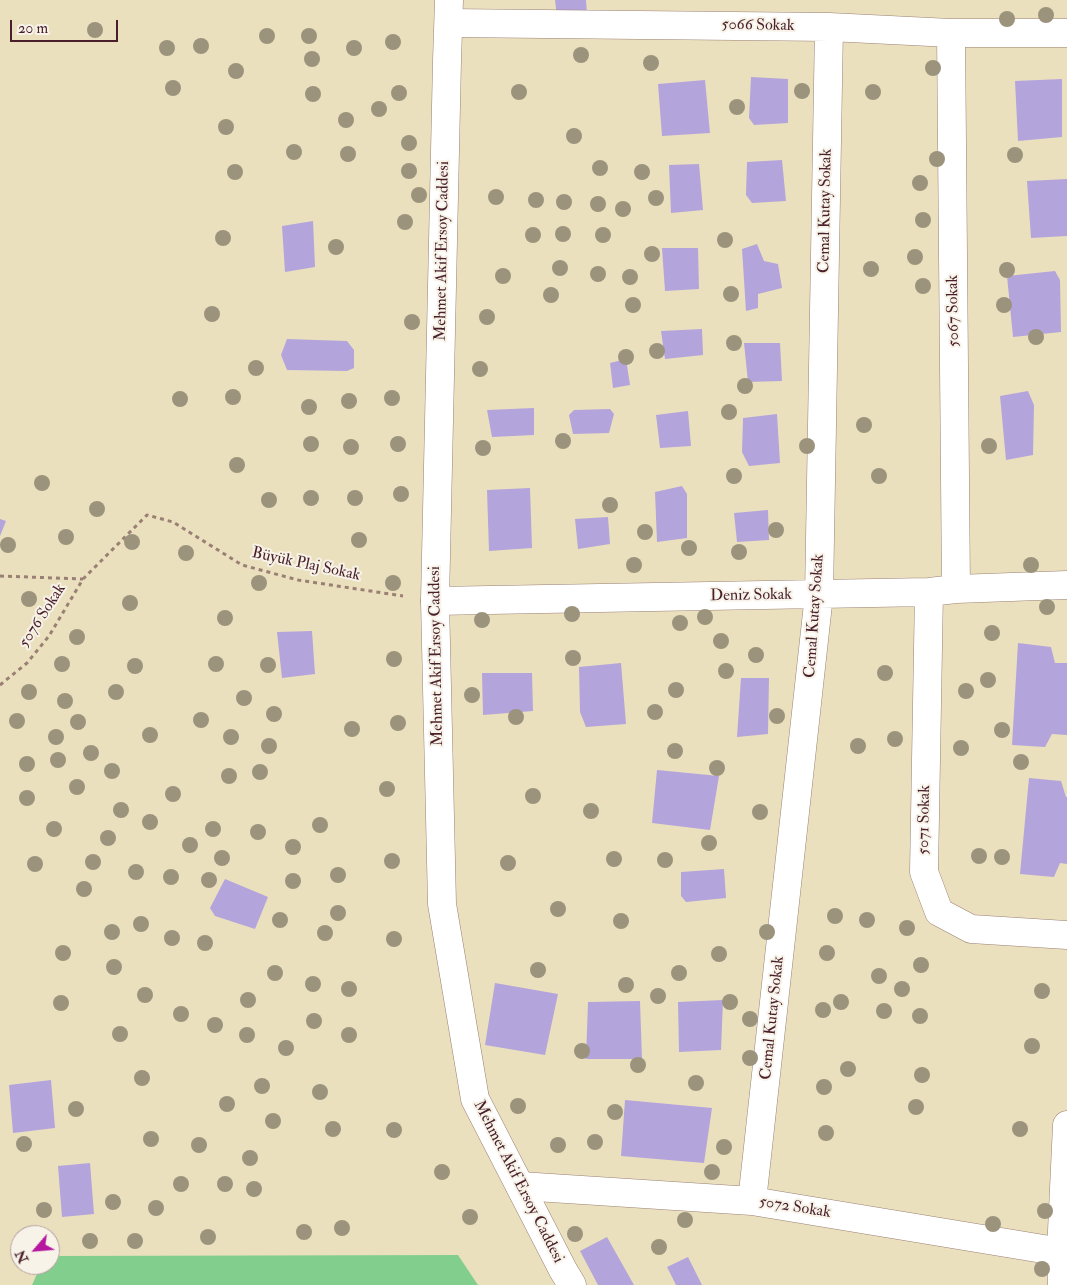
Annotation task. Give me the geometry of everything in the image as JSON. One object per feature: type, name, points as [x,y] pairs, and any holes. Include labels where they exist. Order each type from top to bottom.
[{"type":"street","name":"5066 Sokak","points":[[449,12],[951,33],[1067,33]]},
{"type":"street","name":"Mehmet Akif Ersoy Caddesi","points":[[449,12],[446,71],[435,601],[442,904],[475,1099],[562,1270],[572,1285]]},
{"type":"street","name":"Cemal Kutay Sokak","points":[[752,1202],[819,595],[829,27]]},
{"type":"street","name":"5067 Sokak","points":[[951,33],[956,589]]},
{"type":"street","name":"Deniz Sokak","points":[[435,601],[819,595],[1067,585]]},
{"type":"street","name":"5071 Sokak","points":[[929,592],[924,872],[939,912],[971,929],[1067,935]]},
{"type":"street","points":[[1062,1285],[1067,1125]]},
{"type":"street","name":"5072 Sokak","points":[[520,1186],[752,1202],[1064,1252]]},
{"type":"path","name":"Büyük Plaj Sokak","points":[[83,578],[146,515],[173,522],[242,565],[298,580],[435,601]]},
{"type":"path","points":[[0,576],[83,578]]},
{"type":"path","name":"5076 Sokak","points":[[0,685],[27,663],[49,636],[83,578]]},
{"type":"green space","points":[[458,1255],[478,1285],[32,1285],[36,1275],[60,1275],[60,1256]]},
{"type":"building","points":[[555,0],[586,0],[587,14],[557,17]]},
{"type":"building","points":[[751,77],[788,79],[788,123],[754,125],[749,118]]},
{"type":"building","points":[[1062,79],[1062,137],[1018,141],[1015,81]]},
{"type":"building","points":[[705,80],[710,133],[662,136],[658,84]]},
{"type":"building","points":[[782,160],[786,201],[752,203],[746,195],[747,162]]},
{"type":"building","points":[[699,164],[703,210],[671,213],[669,165]]},
{"type":"building","points":[[1067,179],[1067,236],[1031,238],[1027,181]]},
{"type":"building","points":[[313,221],[315,267],[285,272],[282,226]]},
{"type":"building","points":[[757,244],[764,261],[778,264],[782,288],[758,294],[758,308],[746,311],[742,249]]},
{"type":"building","points":[[662,248],[698,248],[699,289],[665,291]]},
{"type":"building","points":[[1055,271],[1060,280],[1061,332],[1013,337],[1007,276]]},
{"type":"building","points":[[702,329],[703,355],[665,359],[661,331]]},
{"type":"building","points":[[287,339],[347,341],[354,350],[354,368],[347,371],[287,370],[281,355]]},
{"type":"building","points":[[744,343],[780,343],[782,381],[748,382]]},
{"type":"building","points":[[626,359],[630,385],[613,388],[610,363]]},
{"type":"building","points":[[1028,391],[1034,405],[1033,455],[1006,460],[1000,396]]},
{"type":"building","points":[[534,408],[534,435],[492,437],[487,410]]},
{"type":"building","points":[[610,409],[614,414],[609,433],[573,434],[569,415],[574,410]]},
{"type":"building","points":[[688,411],[691,446],[660,448],[656,415]]},
{"type":"building","points":[[777,414],[780,463],[749,466],[742,452],[743,418]]},
{"type":"building","points":[[682,486],[687,494],[687,538],[657,542],[655,492]]},
{"type":"building","points":[[530,488],[532,548],[489,551],[487,490]]},
{"type":"building","points":[[768,510],[769,540],[737,542],[734,513]]},
{"type":"building","points":[[608,517],[610,544],[578,549],[575,519]]},
{"type":"building","points":[[0,519],[6,521],[0,536]]},
{"type":"building","points":[[312,631],[315,674],[282,678],[277,632]]},
{"type":"building","points":[[1018,643],[1051,647],[1055,663],[1067,663],[1067,735],[1052,734],[1045,747],[1012,745]]},
{"type":"building","points":[[621,663],[626,724],[586,727],[580,712],[579,667]]},
{"type":"building","points":[[482,673],[532,673],[533,711],[483,715]]},
{"type":"building","points":[[741,678],[769,678],[768,734],[737,737]]},
{"type":"building","points":[[657,770],[719,776],[710,830],[652,823]]},
{"type":"building","points":[[1029,778],[1061,781],[1067,797],[1067,864],[1060,863],[1054,877],[1020,874]]},
{"type":"building","points":[[724,869],[726,898],[686,902],[681,896],[681,872]]},
{"type":"building","points":[[225,879],[268,897],[255,929],[215,916],[210,908]]},
{"type":"building","points":[[495,983],[558,994],[545,1055],[485,1045]]},
{"type":"building","points":[[723,1000],[721,1050],[679,1052],[678,1002]]},
{"type":"building","points":[[640,1001],[642,1059],[586,1059],[588,1002]]},
{"type":"building","points":[[51,1080],[55,1128],[13,1133],[9,1085]]},
{"type":"building","points":[[625,1100],[712,1108],[704,1163],[621,1156]]},
{"type":"building","points":[[90,1163],[94,1214],[62,1217],[58,1166]]},
{"type":"building","points":[[607,1237],[634,1285],[598,1285],[580,1251]]},
{"type":"building","points":[[688,1257],[702,1285],[676,1285],[667,1267]]}]
